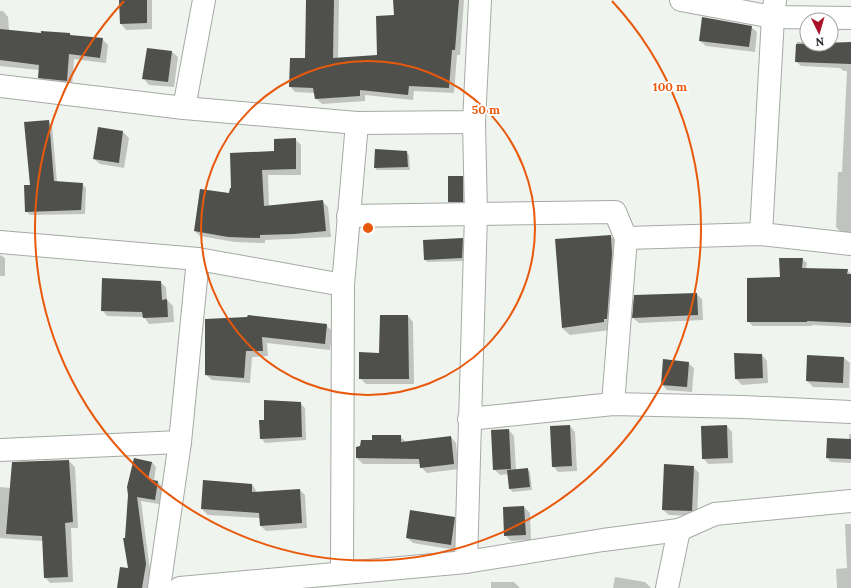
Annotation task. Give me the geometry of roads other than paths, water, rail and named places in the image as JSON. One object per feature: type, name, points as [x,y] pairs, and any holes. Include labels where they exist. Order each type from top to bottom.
[{"type":"street","points":[[184,108],[204,0]]},
{"type":"street","points":[[466,562],[476,214],[474,122],[480,0]]},
{"type":"street","points":[[681,0],[851,18]]},
{"type":"street","points":[[761,234],[774,9]]},
{"type":"street","points":[[0,86],[184,108],[357,123],[474,122]]},
{"type":"street","points":[[342,573],[343,286],[357,123]]},
{"type":"street","points":[[348,216],[615,212],[626,238],[613,404]]},
{"type":"street","points":[[626,238],[761,234],[851,244]]},
{"type":"street","points":[[0,242],[198,259],[343,286]]},
{"type":"street","points":[[160,588],[180,442],[198,259]]},
{"type":"street","points":[[469,419],[613,404],[743,406],[851,412]]},
{"type":"street","points":[[0,450],[180,442]]},
{"type":"street","points":[[180,588],[466,562],[603,540],[679,530],[715,514],[851,501]]},
{"type":"street","points":[[667,588],[679,530]]}]
